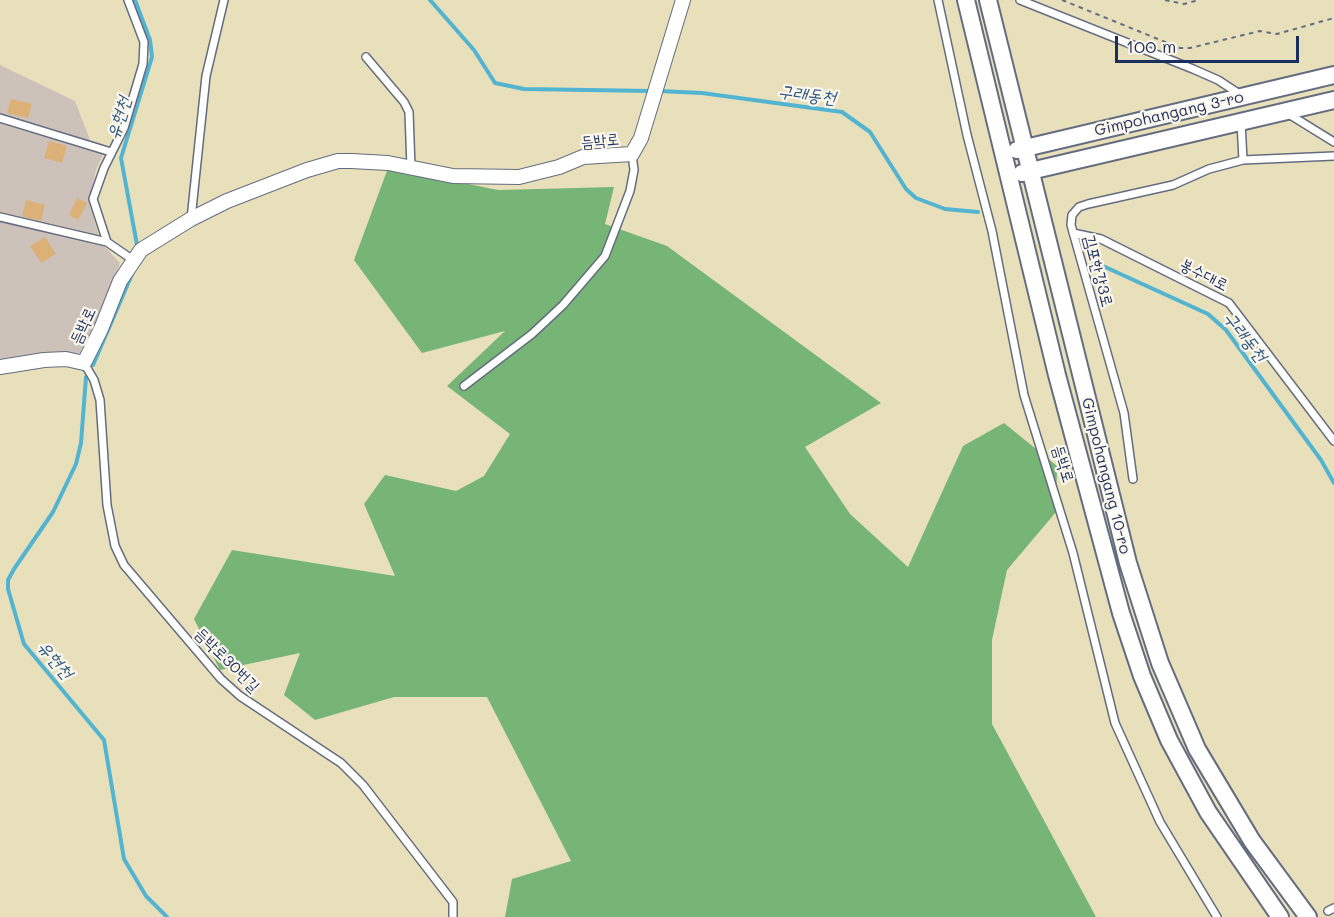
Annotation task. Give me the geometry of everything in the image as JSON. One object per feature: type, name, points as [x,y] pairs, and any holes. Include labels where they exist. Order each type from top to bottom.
[{"type":"street","name":"듬박로","points":[[0,367],[44,360],[66,359],[84,363],[133,260],[141,250],[191,219],[256,189],[338,161],[388,163],[453,176],[519,177],[559,167],[583,157],[632,154],[641,138],[683,0]]},
{"type":"street","name":"Gimpohangang 10-ro","points":[[966,0],[1060,385],[1121,613],[1142,676],[1168,740],[1208,812],[1280,917]]},
{"type":"street","name":"Gimpohangang 10-ro","points":[[988,0],[1128,563],[1160,663],[1197,750],[1251,841],[1308,917]]},
{"type":"street","name":"Gimpohangang 3-ro","points":[[1004,153],[1334,75]]},
{"type":"street","name":"Gimpohangang 3-ro","points":[[1009,176],[1334,100]]},
{"type":"lane","points":[[107,243],[93,200],[111,152],[124,129],[144,54],[140,26],[128,0]]},
{"type":"lane","points":[[191,219],[206,76],[224,0]]},
{"type":"lane","name":"듬박로","points":[[938,0],[967,135],[992,231],[1024,395],[1074,554],[1115,723],[1160,822],[1217,917]]},
{"type":"lane","points":[[1020,0],[1193,69],[1218,80],[1244,96]]},
{"type":"lane","points":[[366,57],[404,102],[409,112],[411,168]]},
{"type":"lane","points":[[1285,112],[1334,142]]},
{"type":"lane","points":[[0,118],[111,152]]},
{"type":"lane","points":[[1241,122],[1243,160]]},
{"type":"lane","points":[[464,386],[532,334],[563,305],[605,256],[630,191],[634,170],[632,154]]},
{"type":"lane","name":"김포한강3로","points":[[1134,479],[1124,413],[1073,233],[1072,215],[1079,207],[1173,186],[1209,169],[1243,160],[1334,156]]},
{"type":"lane","points":[[0,217],[107,243],[133,260]]},
{"type":"lane","name":"봉수대로","points":[[1073,233],[1101,239],[1229,303],[1334,441]]},
{"type":"lane","name":"듬박로30번길","points":[[84,363],[94,380],[100,400],[107,505],[115,546],[124,565],[214,671],[240,696],[341,763],[363,784],[453,902],[453,917]]},
{"type":"path","points":[[1062,0],[1180,48],[1190,48],[1260,31],[1277,34],[1334,18]]},
{"type":"path","points":[[1165,0],[1184,4],[1199,0]]},
{"type":"shaded area","points":[[0,65],[75,101],[90,140],[107,146],[96,170],[89,202],[98,233],[105,247],[120,263],[101,316],[85,350],[79,353],[0,362]]},
{"type":"green space","points":[[388,168],[498,190],[614,187],[605,224],[667,246],[881,403],[805,447],[850,514],[908,567],[963,446],[1004,423],[1057,466],[1056,512],[1007,570],[992,640],[992,724],[1096,917],[505,917],[512,879],[571,861],[487,697],[394,697],[315,720],[284,695],[300,653],[220,670],[194,619],[232,550],[395,576],[364,504],[385,475],[456,491],[484,476],[510,434],[447,386],[505,331],[422,353],[354,260]]},
{"type":"building","points":[[11,99],[32,104],[28,118],[7,113]]},
{"type":"building","points":[[49,141],[67,146],[62,163],[44,158]]},
{"type":"building","points":[[77,198],[87,203],[78,220],[69,215]]},
{"type":"building","points":[[26,200],[45,205],[41,221],[22,216]]},
{"type":"building","points":[[45,237],[56,254],[41,263],[30,246]]},
{"type":"waterway","name":"유현천","points":[[135,0],[150,40],[152,57],[121,158],[137,245]]},
{"type":"waterway","points":[[430,0],[474,50],[495,83],[524,89],[652,91]]},
{"type":"waterway","name":"구래동천","points":[[659,91],[702,93],[842,112],[870,132],[906,189],[916,198],[945,209],[978,212]]},
{"type":"waterway","name":"구래동천","points":[[1092,261],[1208,314],[1226,330],[1321,460],[1334,483]]},
{"type":"waterway","name":"유현천","points":[[93,365],[133,272]]},
{"type":"waterway","name":"유현천","points":[[86,377],[81,443],[76,464],[53,512],[8,580],[8,589],[24,644],[104,740],[124,859],[146,896],[167,917]]}]
